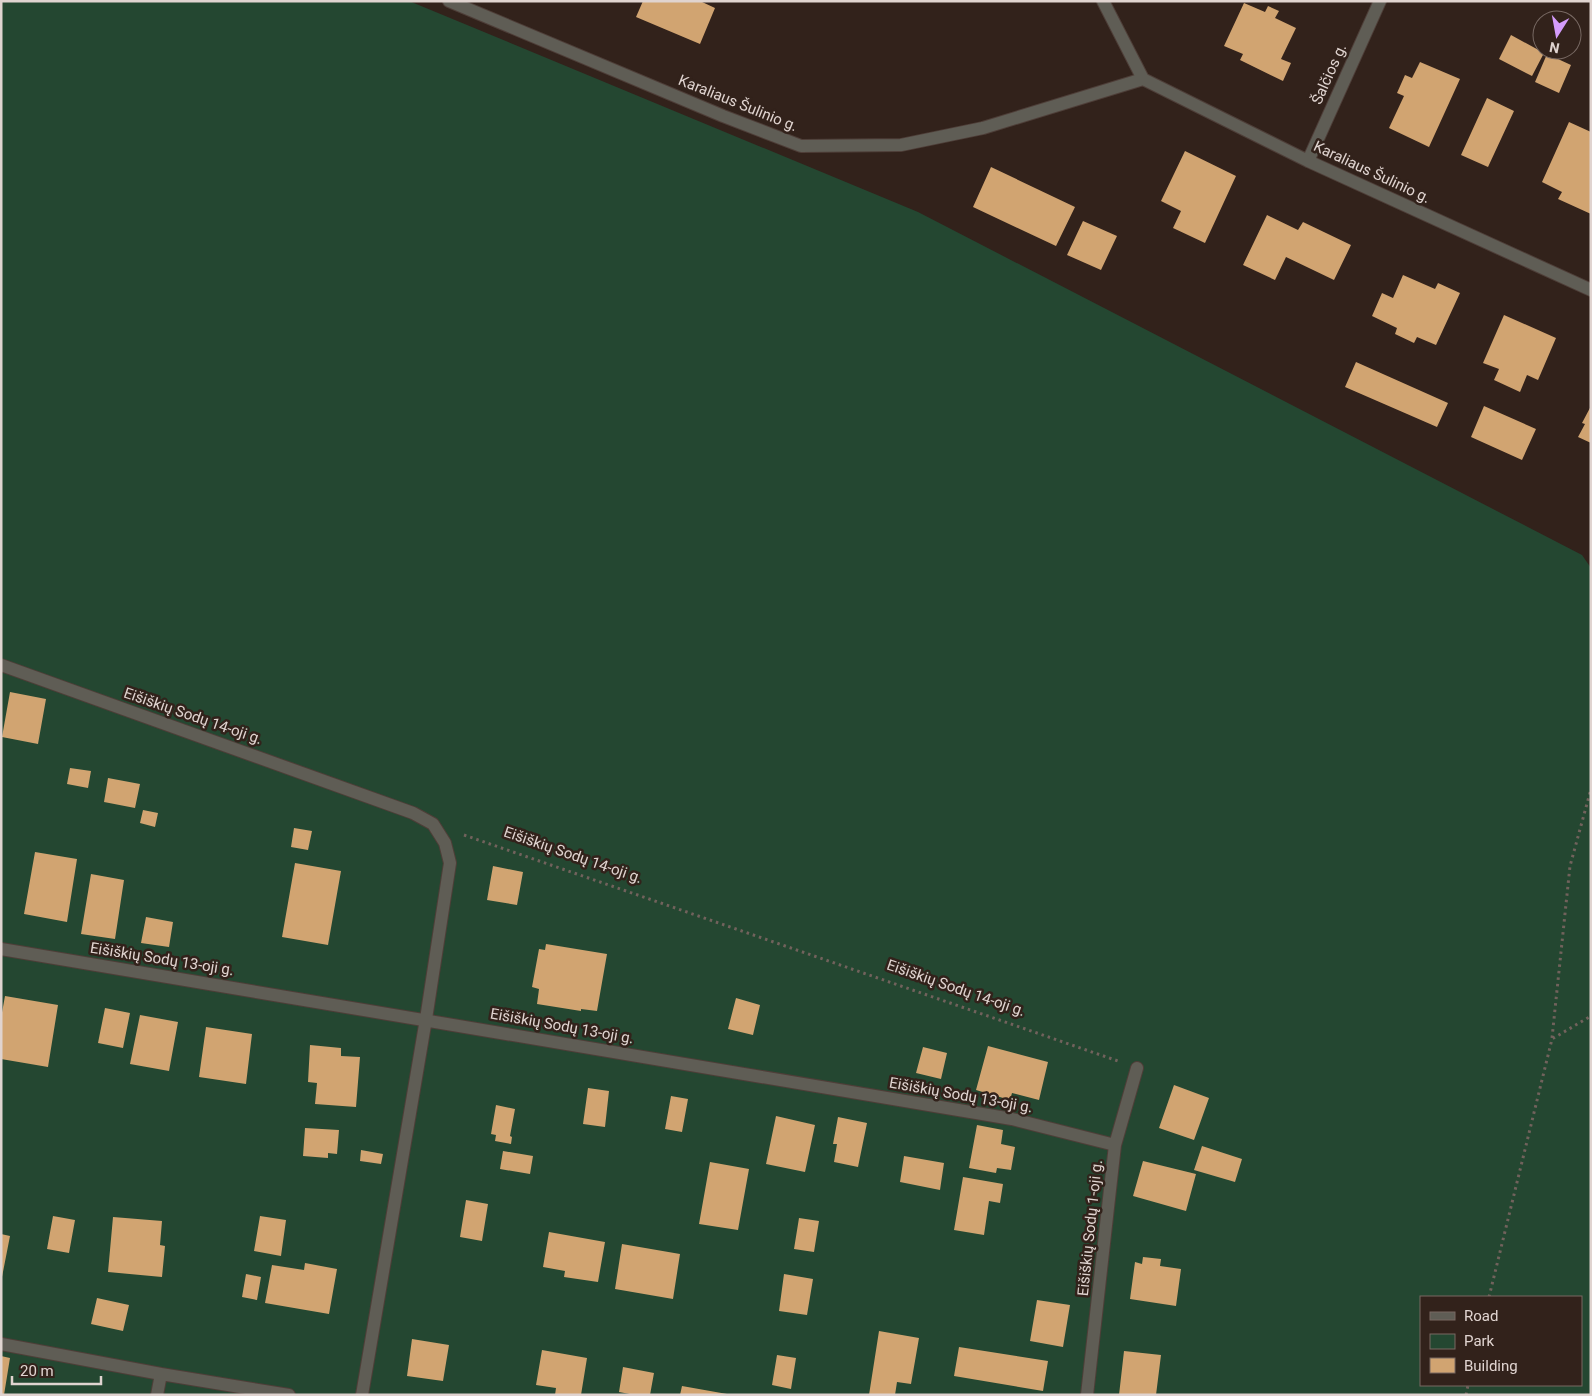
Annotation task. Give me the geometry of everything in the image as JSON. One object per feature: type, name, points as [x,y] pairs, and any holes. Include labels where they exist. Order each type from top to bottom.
[{"type":"street","name":"Karaliaus Šulinio g.","points":[[449,1],[714,112],[801,146],[902,145],[983,128],[1142,79],[1308,161],[1591,290]]},
{"type":"street","points":[[1102,1],[1142,79]]},
{"type":"street","name":"Šalčios g.","points":[[1308,161],[1380,1]]},
{"type":"street","name":"Eišiškių Sodų 14-oji g.","points":[[1,665],[413,813],[433,824]]},
{"type":"street","points":[[362,1395],[426,1019],[450,863],[445,843],[433,824]]},
{"type":"street","name":"Eišiškių Sodų 13-oji g.","points":[[1,949],[1012,1119],[1115,1145]]},
{"type":"street","name":"Eišiškių Sodų 1-oji g.","points":[[1087,1395],[1115,1145],[1137,1068]]},
{"type":"street","points":[[1,1344],[161,1374],[289,1395]]},
{"type":"street","points":[[157,1395],[161,1374]]},
{"type":"path","points":[[1490,1296],[1552,1038],[1570,866],[1591,789]]},
{"type":"path","name":"Eišiškių Sodų 14-oji g.","points":[[433,824],[1137,1068]]},
{"type":"path","points":[[1552,1038],[1591,1016]]},
{"type":"green space","points":[[1,1],[409,1],[918,212],[1582,555],[1591,568],[1591,1395],[1,1395]]},
{"type":"building","points":[[643,1],[700,1],[715,8],[700,44],[636,17]]},
{"type":"building","points":[[1244,3],[1265,12],[1268,6],[1279,11],[1275,18],[1296,28],[1281,59],[1291,63],[1283,81],[1240,60],[1243,54],[1224,46]]},
{"type":"building","points":[[1511,35],[1532,46],[1532,60],[1540,60],[1532,76],[1499,59]]},
{"type":"building","points":[[1544,60],[1560,60],[1571,65],[1559,93],[1535,82]]},
{"type":"building","points":[[1420,62],[1460,79],[1429,147],[1389,128],[1404,96],[1397,93],[1405,75],[1412,78]]},
{"type":"building","points":[[1487,98],[1514,111],[1488,167],[1461,155]]},
{"type":"building","points":[[1569,122],[1591,132],[1591,214],[1558,199],[1562,192],[1542,182]]},
{"type":"building","points":[[1185,151],[1236,176],[1205,243],[1173,228],[1181,211],[1161,201]]},
{"type":"building","points":[[991,167],[1075,207],[1056,246],[973,207]]},
{"type":"building","points":[[1267,215],[1298,230],[1303,222],[1351,245],[1334,280],[1286,257],[1275,280],[1243,265]]},
{"type":"building","points":[[1083,221],[1117,236],[1101,270],[1067,255]]},
{"type":"building","points":[[1403,275],[1435,289],[1438,283],[1460,293],[1436,345],[1417,337],[1414,343],[1395,334],[1397,328],[1372,316],[1382,293],[1393,298]]},
{"type":"building","points":[[1504,315],[1556,338],[1538,380],[1527,375],[1520,392],[1494,380],[1499,369],[1483,363]]},
{"type":"building","points":[[1356,362],[1448,403],[1437,427],[1345,387]]},
{"type":"building","points":[[1484,406],[1536,429],[1522,460],[1471,437]]},
{"type":"building","points":[[1591,406],[1591,443],[1578,437],[1585,424],[1582,423]]},
{"type":"building","points":[[10,692],[46,699],[38,744],[2,737]]},
{"type":"building","points":[[70,768],[91,771],[88,788],[67,784]]},
{"type":"building","points":[[108,778],[140,784],[135,808],[104,802]]},
{"type":"building","points":[[143,810],[158,813],[155,827],[140,823]]},
{"type":"building","points":[[294,828],[312,831],[308,850],[291,847]]},
{"type":"building","points":[[35,852],[77,859],[67,922],[24,914]]},
{"type":"building","points":[[295,863],[341,871],[328,945],[282,937]]},
{"type":"building","points":[[493,866],[523,872],[517,905],[487,900]]},
{"type":"building","points":[[91,874],[124,880],[115,939],[81,934]]},
{"type":"building","points":[[146,917],[173,922],[169,947],[141,943]]},
{"type":"building","points":[[546,944],[607,954],[597,1011],[581,1009],[581,1011],[537,1004],[539,989],[532,987],[539,949],[545,950]]},
{"type":"building","points":[[5,996],[58,1005],[48,1067],[1,1059],[1,1018]]},
{"type":"building","points":[[736,998],[760,1005],[753,1035],[728,1029]]},
{"type":"building","points":[[105,1008],[130,1013],[123,1048],[98,1043]]},
{"type":"building","points":[[140,1015],[178,1022],[169,1071],[130,1064]]},
{"type":"building","points":[[206,1027],[252,1034],[246,1084],[199,1077]]},
{"type":"building","points":[[310,1045],[341,1048],[341,1056],[360,1057],[356,1107],[315,1104],[317,1083],[308,1082]]},
{"type":"building","points":[[988,1046],[1048,1062],[1039,1100],[1012,1093],[1010,1100],[976,1090]]},
{"type":"building","points":[[923,1047],[947,1053],[941,1079],[916,1073]]},
{"type":"building","points":[[1174,1085],[1209,1098],[1194,1140],[1159,1128]]},
{"type":"building","points":[[588,1088],[609,1091],[605,1127],[583,1124]]},
{"type":"building","points":[[671,1096],[688,1099],[682,1132],[665,1129]]},
{"type":"building","points":[[496,1105],[515,1109],[510,1136],[512,1137],[511,1144],[495,1141],[496,1135],[491,1134]]},
{"type":"building","points":[[776,1116],[815,1125],[805,1172],[766,1164]]},
{"type":"building","points":[[838,1117],[867,1123],[858,1167],[834,1162],[837,1144],[833,1144]]},
{"type":"building","points":[[977,1125],[1003,1130],[1001,1144],[1015,1147],[1011,1170],[997,1168],[996,1173],[969,1168]]},
{"type":"building","points":[[305,1128],[339,1130],[337,1154],[328,1153],[328,1158],[303,1156]]},
{"type":"building","points":[[1202,1146],[1242,1159],[1235,1182],[1194,1170]]},
{"type":"building","points":[[361,1150],[383,1154],[381,1164],[360,1161]]},
{"type":"building","points":[[503,1151],[533,1156],[530,1174],[500,1169]]},
{"type":"building","points":[[904,1156],[944,1163],[940,1190],[900,1182]]},
{"type":"building","points":[[1143,1161],[1196,1174],[1186,1211],[1133,1196]]},
{"type":"building","points":[[710,1162],[749,1169],[738,1230],[699,1224]]},
{"type":"building","points":[[963,1177],[1003,1184],[1000,1203],[989,1201],[984,1235],[954,1230]]},
{"type":"building","points":[[466,1200],[488,1204],[482,1241],[460,1237]]},
{"type":"building","points":[[53,1216],[75,1220],[69,1253],[47,1249]]},
{"type":"building","points":[[260,1216],[286,1220],[281,1256],[254,1251]]},
{"type":"building","points":[[113,1217],[162,1221],[160,1245],[165,1246],[162,1277],[108,1272]]},
{"type":"building","points":[[799,1218],[819,1221],[814,1252],[794,1249]]},
{"type":"building","points":[[549,1232],[605,1242],[598,1282],[564,1277],[565,1271],[543,1267]]},
{"type":"building","points":[[1,1234],[10,1236],[2,1277],[1,1277]]},
{"type":"building","points":[[622,1244],[680,1254],[673,1299],[615,1289]]},
{"type":"building","points":[[1143,1257],[1161,1259],[1160,1266],[1181,1269],[1176,1306],[1130,1299],[1135,1262],[1142,1264]]},
{"type":"building","points":[[305,1263],[337,1269],[329,1314],[265,1303],[272,1265],[304,1270]]},
{"type":"building","points":[[246,1274],[261,1277],[257,1300],[242,1297]]},
{"type":"building","points":[[784,1274],[813,1279],[807,1315],[779,1311]]},
{"type":"building","points":[[97,1298],[129,1305],[123,1331],[91,1324]]},
{"type":"building","points":[[1037,1300],[1070,1305],[1063,1347],[1030,1341]]},
{"type":"building","points":[[879,1331],[919,1338],[911,1384],[897,1382],[895,1395],[869,1395]]},
{"type":"building","points":[[412,1339],[449,1345],[443,1381],[407,1376]]},
{"type":"building","points":[[959,1347],[1048,1361],[1043,1391],[954,1376]]},
{"type":"building","points":[[542,1350],[587,1358],[581,1395],[555,1395],[556,1388],[536,1385]]},
{"type":"building","points":[[1124,1351],[1161,1355],[1156,1395],[1119,1395]]},
{"type":"building","points":[[777,1355],[796,1358],[791,1389],[772,1385]]},
{"type":"building","points":[[1,1356],[10,1358],[4,1395],[1,1395]]},
{"type":"building","points":[[623,1367],[654,1373],[650,1395],[619,1392]]},
{"type":"building","points":[[682,1386],[727,1394],[727,1395],[680,1395]]}]
